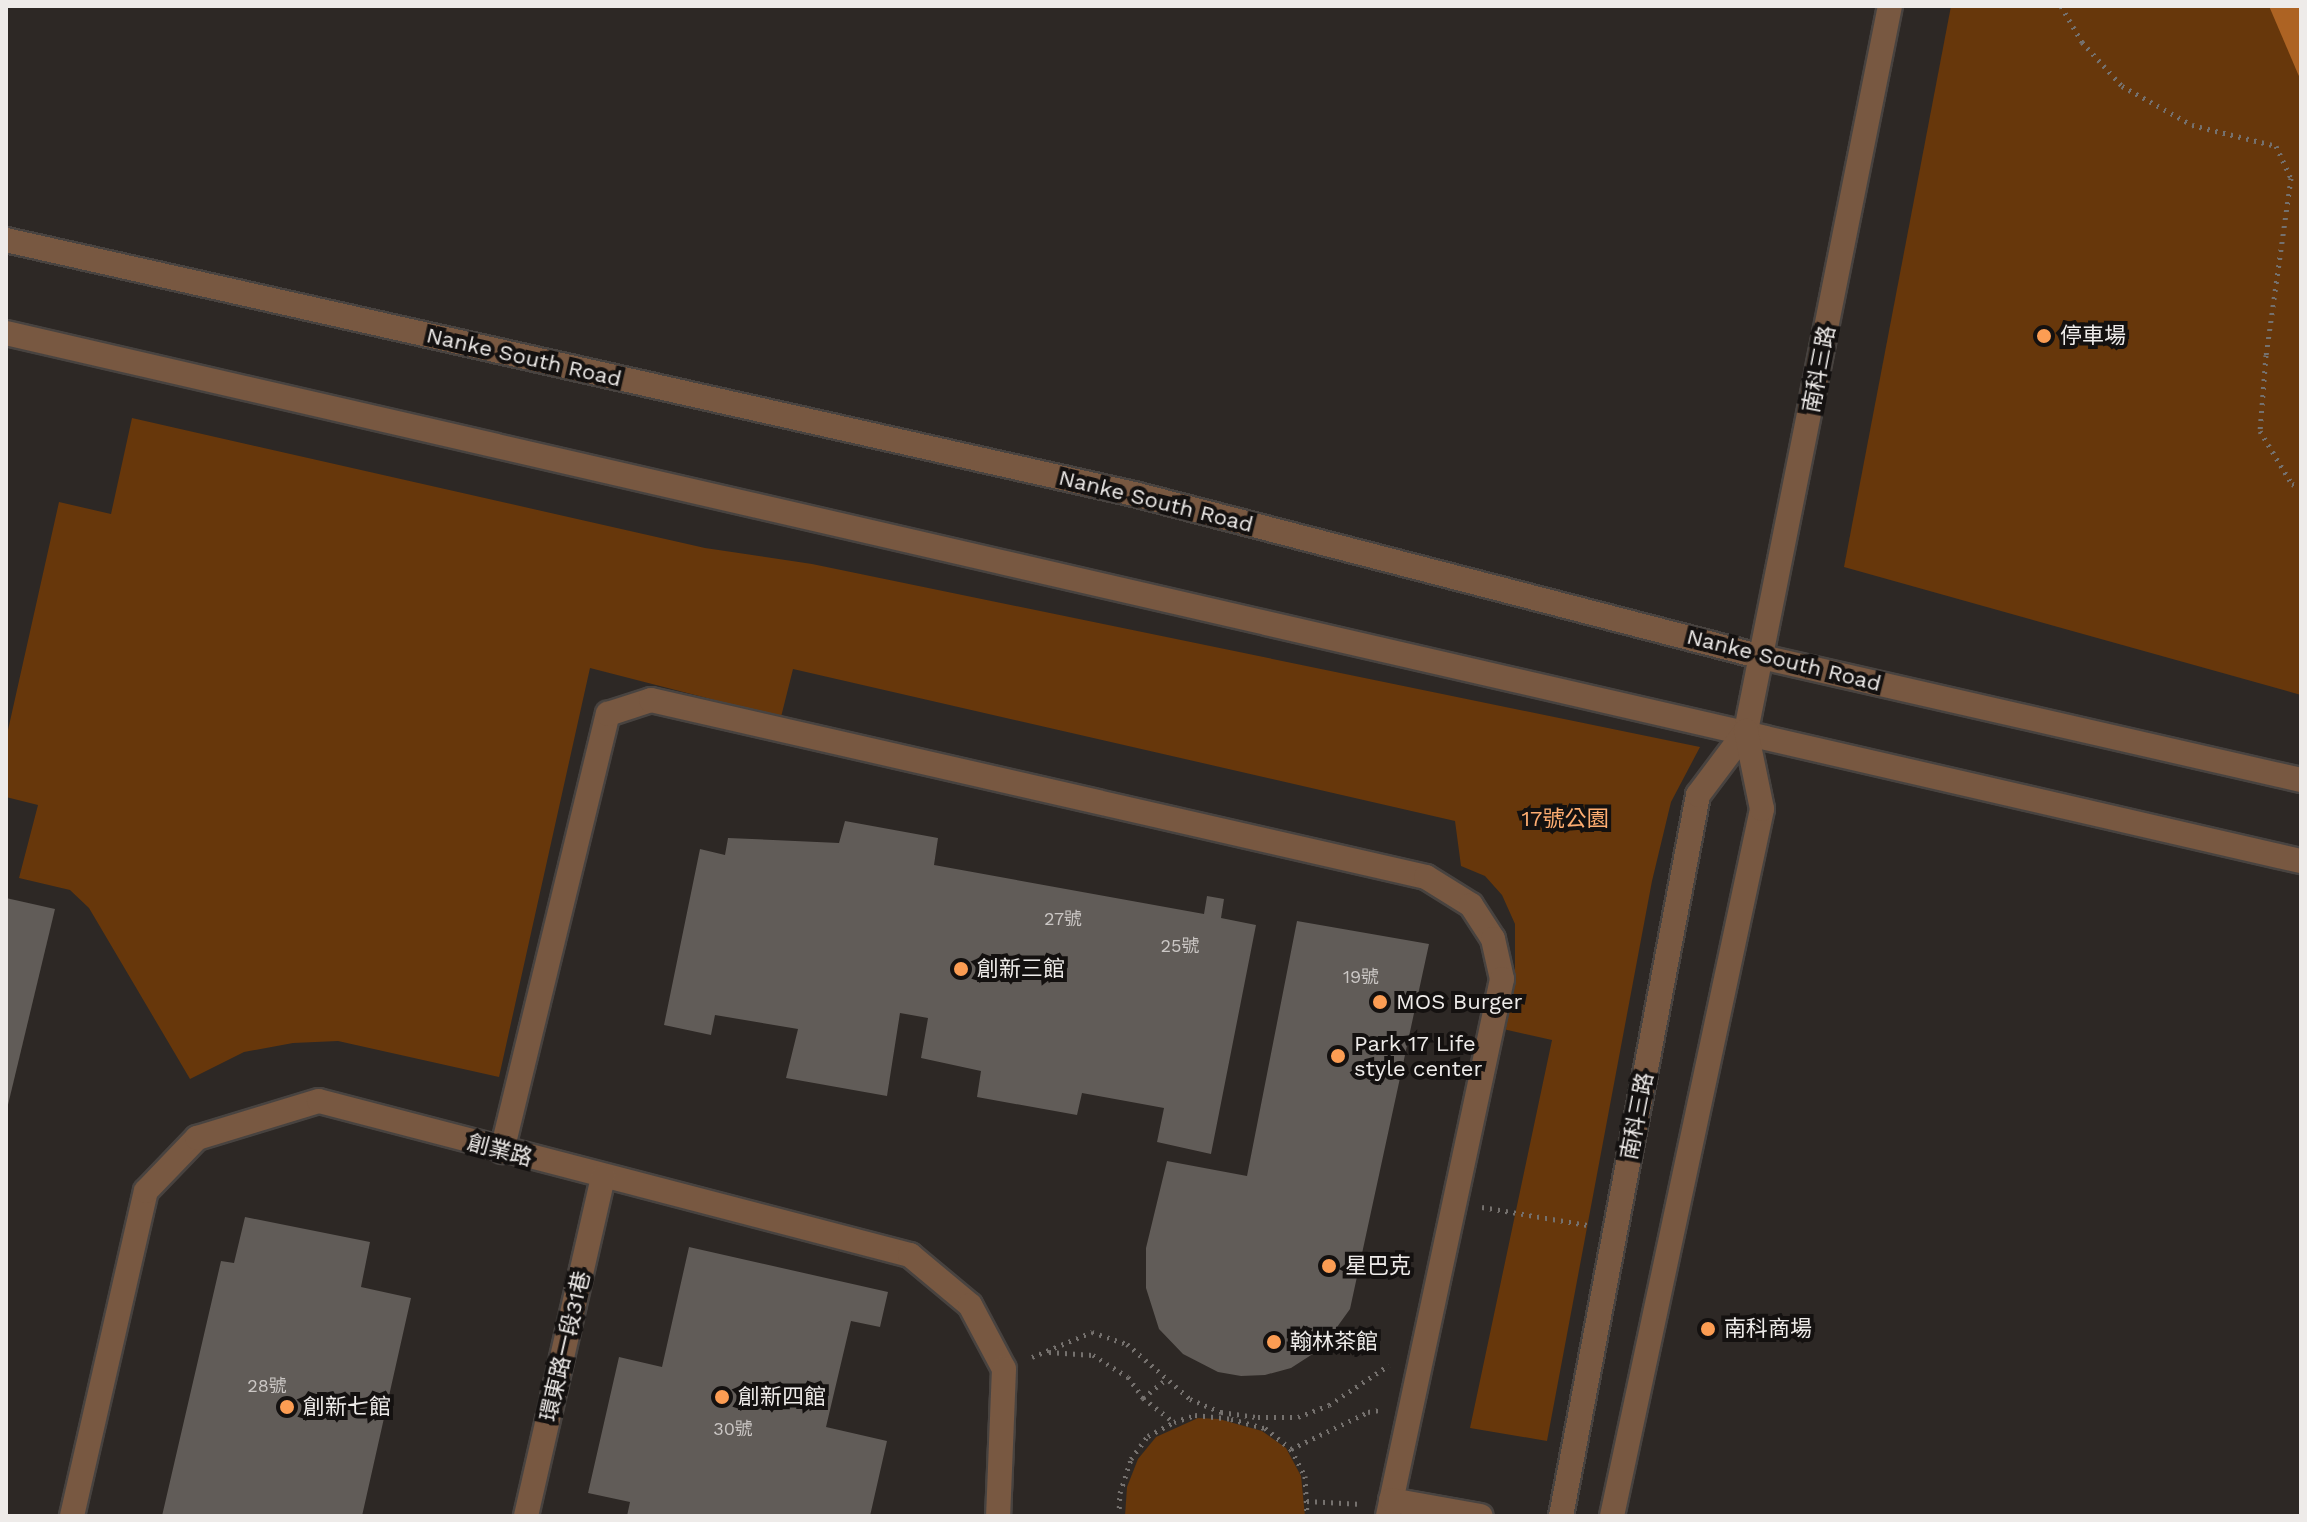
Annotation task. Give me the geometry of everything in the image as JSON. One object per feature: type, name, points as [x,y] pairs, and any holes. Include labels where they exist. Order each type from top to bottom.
[{"type":"street","name":"南科三路","points":[[1612,1516],[1762,809],[1746,731],[1890,6]]},
{"type":"street","name":"Nanke South Road","points":[[6,240],[1138,495],[1762,657],[2301,780]]},
{"type":"street","points":[[6,333],[2301,861]]},
{"type":"street","points":[[502,1151],[608,714],[651,700],[1426,877],[1471,905],[1493,939],[1502,979],[1390,1507],[1481,1516]]},
{"type":"street","name":"南科三路","points":[[1561,1516],[1698,795],[1746,731]]},
{"type":"street","name":"創業路","points":[[72,1516],[146,1191],[197,1138],[319,1101],[910,1255],[970,1305],[1004,1369]]},
{"type":"street","name":"環東路一段31巷","points":[[526,1516],[603,1177]]},
{"type":"street","points":[[998,1516],[1004,1369]]},
{"type":"path","points":[[2061,6],[2082,42],[2122,86],[2192,125],[2276,146],[2291,178],[2266,355],[2260,431],[2292,484],[2301,487]]},
{"type":"path","points":[[1455,1203],[1615,1230]]},
{"type":"path","points":[[1004,1369],[1092,1332],[1127,1344],[1190,1399],[1221,1412],[1298,1417],[1329,1405],[1426,1339]]},
{"type":"path","points":[[1044,1352],[1093,1355],[1128,1377],[1143,1398],[1174,1422]]},
{"type":"path","points":[[1143,1398],[1165,1380]]},
{"type":"path","points":[[1291,1449],[1368,1412],[1412,1404]]},
{"type":"path","points":[[1119,1516],[1120,1493],[1131,1459],[1148,1436],[1195,1415],[1231,1419],[1265,1428],[1291,1449],[1305,1476],[1307,1516]]},
{"type":"path","points":[[1307,1501],[1390,1507]]},
{"type":"green space","points":[[1951,6],[2301,6],[2301,695],[1844,567]]},
{"type":"green space","name":"17號公園","points":[[132,418],[705,548],[812,564],[1700,747],[1671,802],[1652,881],[1547,1441],[1470,1428],[1552,1040],[1503,1029],[1515,986],[1515,924],[1502,895],[1485,876],[1461,866],[1455,821],[793,669],[781,717],[590,668],[499,1077],[338,1041],[293,1043],[244,1052],[190,1079],[89,908],[70,890],[19,878],[38,805],[6,797],[6,739],[59,502],[111,514]]},
{"type":"green space","points":[[1198,1418],[1219,1419],[1262,1431],[1286,1448],[1301,1476],[1305,1516],[1125,1516],[1127,1487],[1138,1459],[1156,1437]]},
{"type":"shaded area","points":[[2269,6],[2301,6],[2301,80],[2298,74]]},
{"type":"building","name":"創新三館","points":[[845,821],[938,838],[934,865],[1204,914],[1207,896],[1224,899],[1221,918],[1256,925],[1211,1154],[1157,1142],[1164,1108],[1082,1093],[1077,1115],[977,1097],[981,1071],[921,1058],[928,1018],[900,1013],[887,1096],[786,1078],[798,1029],[715,1015],[711,1035],[664,1025],[700,849],[725,855],[728,838],[839,843]]},
{"type":"building","points":[[6,898],[55,909],[7,1109],[6,1109]]},
{"type":"building","name":"Park 17 Life style center","points":[[1297,921],[1429,944],[1350,1309],[1322,1348],[1291,1368],[1265,1375],[1241,1376],[1218,1372],[1183,1354],[1159,1329],[1146,1288],[1146,1248],[1167,1161],[1247,1176]]},
{"type":"building","name":"創新七館","points":[[245,1217],[370,1242],[361,1287],[411,1298],[362,1516],[162,1516],[221,1261],[234,1263]]},
{"type":"building","name":"創新四館","points":[[689,1247],[888,1292],[880,1327],[851,1321],[826,1427],[887,1441],[870,1516],[627,1516],[630,1502],[588,1493],[619,1357],[662,1367]]},
{"type":"place","name":"停車場","points":[[2044,336]]},
{"type":"place","name":"創新三館","points":[[961,969]]},
{"type":"place","name":"MOS Burger","points":[[1380,1002]]},
{"type":"place","name":"Park 17 Life style center","points":[[1338,1056]]},
{"type":"place","name":"星巴克","points":[[1329,1266]]},
{"type":"place","name":"南科商場","points":[[1708,1329]]},
{"type":"place","name":"翰林茶館","points":[[1274,1342]]},
{"type":"place","name":"創新四館","points":[[722,1397]]},
{"type":"place","name":"創新七館","points":[[287,1407]]}]
